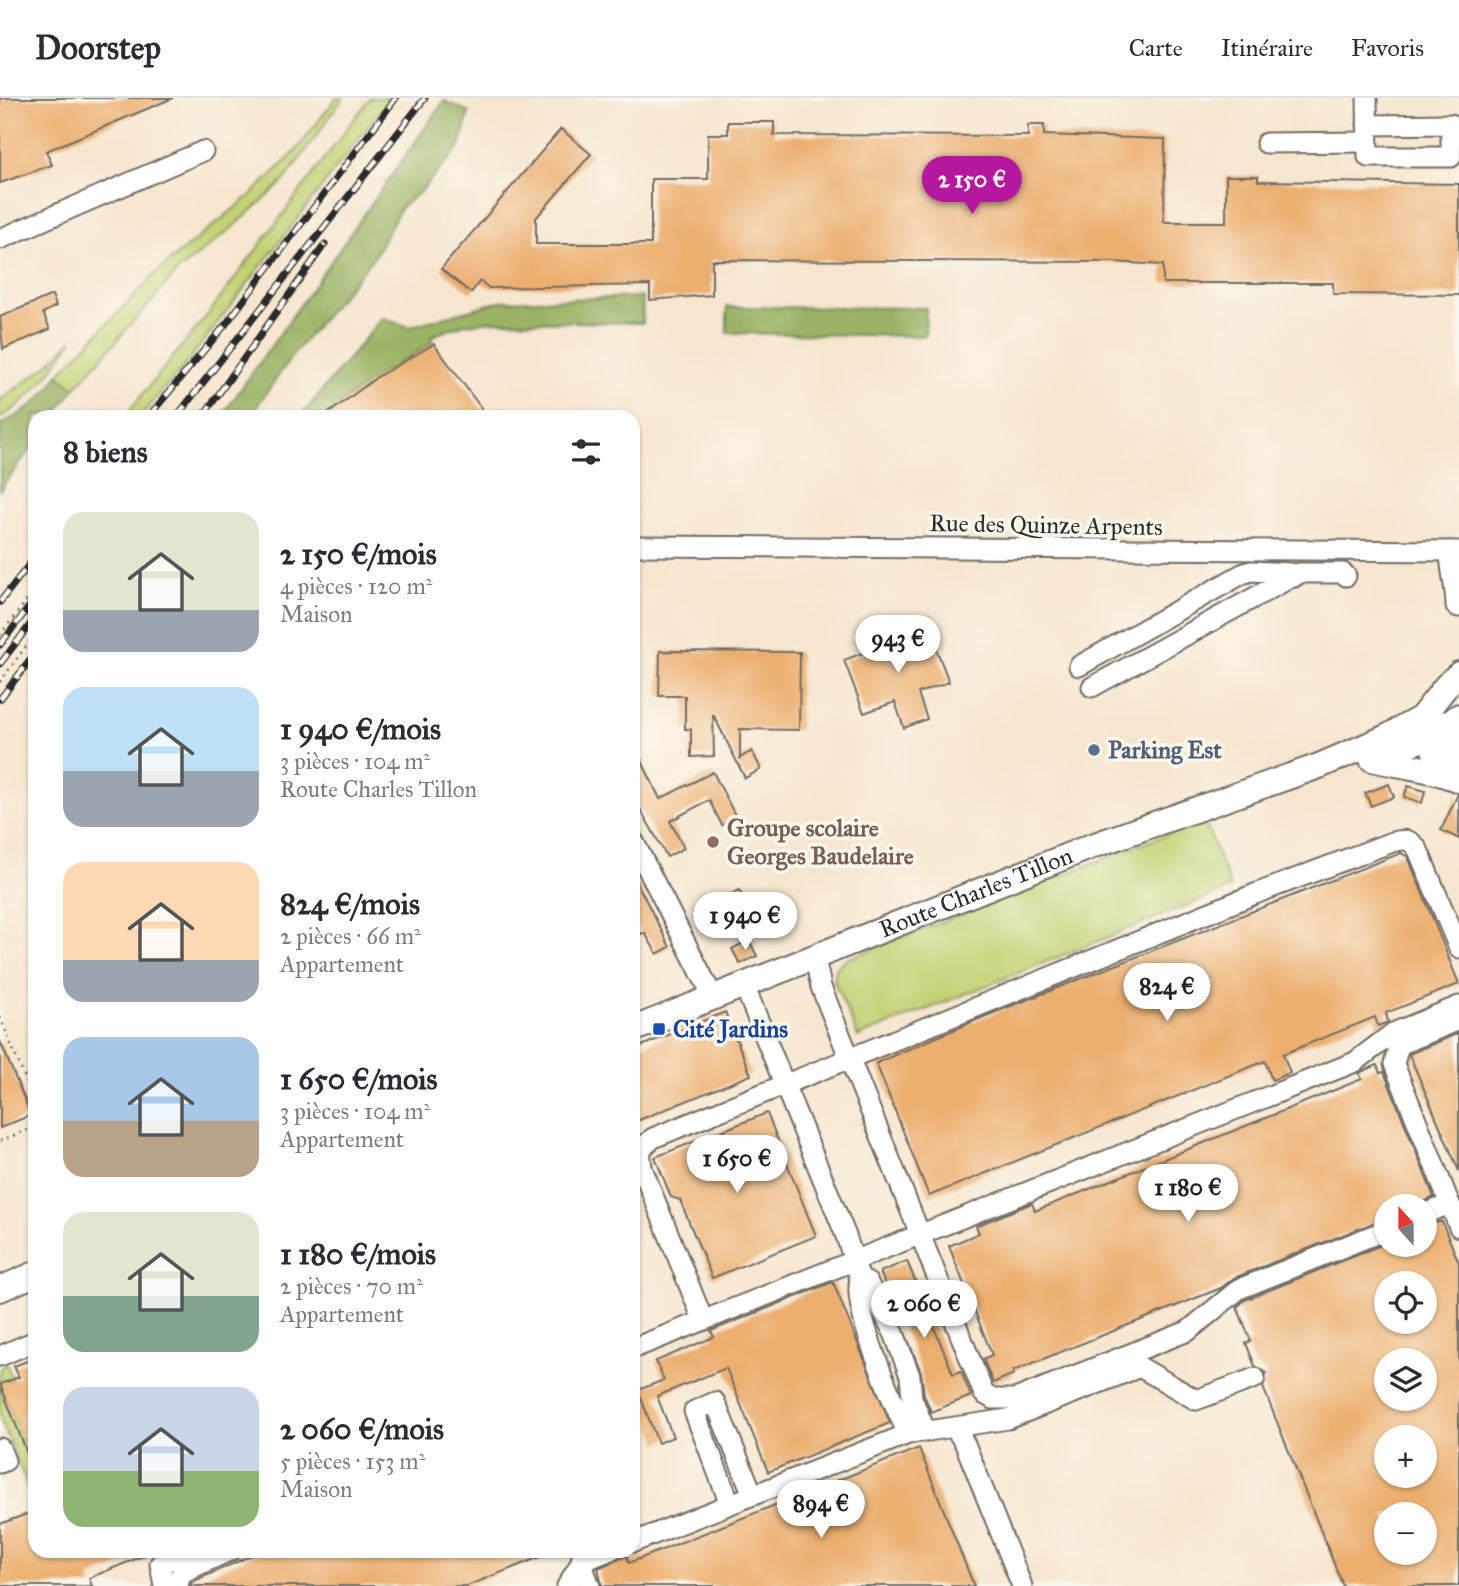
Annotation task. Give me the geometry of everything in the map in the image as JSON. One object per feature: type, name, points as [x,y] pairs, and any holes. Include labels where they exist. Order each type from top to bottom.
[{"type":"main road","points":[[1453,771],[1435,757],[1435,735],[1455,690],[1458,676]]},
{"type":"main road","points":[[1366,751],[1416,722],[1458,676]]},
{"type":"main road","points":[[1366,751],[1397,749],[1435,735],[1459,716]]},
{"type":"main road","points":[[1453,771],[1459,729]]},
{"type":"main road","points":[[1397,749],[1453,771]]},
{"type":"main road","points":[[1366,751],[1431,773],[1453,771]]},
{"type":"main road","name":"Route Charles Tillon","points":[[640,1027],[1092,846],[1319,765],[1366,751]]},
{"type":"main road","points":[[0,1289],[28,1277]]},
{"type":"street","points":[[1266,143],[1367,134],[1367,98]]},
{"type":"street","points":[[0,239],[203,151]]},
{"type":"street","name":"Rue des Quinze Arpents","points":[[640,546],[1455,551]]},
{"type":"street","points":[[1455,551],[1450,566],[1456,577],[1456,606],[1459,607]]},
{"type":"street","points":[[1079,666],[1242,574],[1251,571],[1290,573],[1294,576]]},
{"type":"street","points":[[1091,687],[1299,573],[1343,573],[1346,576]]},
{"type":"street","points":[[703,1320],[642,1168],[640,1150],[653,1138],[847,1057],[1255,894],[1405,839],[1412,841],[1418,850],[1459,948]]},
{"type":"street","points":[[640,854],[713,997]]},
{"type":"street","points":[[815,958],[821,987],[847,1057],[918,1235],[984,1394],[993,1399],[1015,1399],[1188,1331],[1239,1289],[1374,1235]]},
{"type":"street","points":[[744,985],[846,1237],[856,1270],[867,1283],[894,1333],[910,1376],[917,1433]]},
{"type":"street","points":[[640,1346],[703,1320],[856,1270],[918,1235],[1355,1062],[1393,1033],[1459,1006]]},
{"type":"street","points":[[1459,1020],[1399,1045],[1394,1064],[1459,1227]]},
{"type":"street","points":[[1437,1209],[1450,1204]]},
{"type":"street","points":[[0,1356],[28,1344]]},
{"type":"street","points":[[640,1540],[917,1433],[1008,1419],[1140,1367],[1196,1400],[1255,1378]]},
{"type":"street","points":[[730,1504],[694,1411],[715,1402],[753,1495]]},
{"type":"street","points":[[955,1428],[965,1444],[1022,1586]]},
{"type":"street","points":[[0,1448],[5,1461],[0,1463]]},
{"type":"street","points":[[164,1586],[160,1564],[174,1558]]},
{"type":"street","points":[[178,1586],[181,1573],[211,1558]]},
{"type":"street","points":[[567,1586],[580,1558]]},
{"type":"street","points":[[582,1558],[590,1586]]},
{"type":"path","points":[[0,635],[28,599]]},
{"type":"path","points":[[0,681],[28,643]]},
{"type":"path","points":[[0,1017],[28,1085]]},
{"type":"path","points":[[0,1141],[28,1130]]},
{"type":"green space","points":[[336,98],[343,98],[284,181],[238,223],[178,271],[75,388],[58,375],[158,271],[252,194],[295,152]]},
{"type":"green space","points":[[370,98],[390,98],[189,360],[146,410],[130,410],[209,313]]},
{"type":"green space","points":[[444,101],[469,112],[460,147],[420,192],[401,207],[374,257],[295,352],[254,410],[226,410]]},
{"type":"green space","points":[[642,297],[643,323],[493,321],[465,324],[431,336],[433,343],[381,374],[331,410],[306,410],[382,318],[409,327],[500,301]]},
{"type":"green space","points":[[727,307],[926,308],[925,336],[727,333]]},
{"type":"green space","points":[[73,339],[41,383],[22,402],[0,418],[0,400],[47,366]]},
{"type":"green space","points":[[58,375],[75,388],[58,410],[28,410],[28,452],[0,490],[0,425],[18,415],[47,392]]},
{"type":"green space","points":[[1204,820],[1231,888],[858,1037],[834,981],[835,969],[844,960]]},
{"type":"green space","points":[[7,1364],[12,1379],[0,1385],[0,1368]]},
{"type":"green space","points":[[0,1385],[28,1455],[28,1488],[0,1418]]},
{"type":"building","points":[[0,98],[173,98],[46,151],[52,165],[0,183]]},
{"type":"building","points":[[728,122],[774,122],[774,135],[1028,136],[1028,125],[1044,125],[1044,135],[1165,139],[1164,222],[1226,222],[1226,176],[1258,176],[1258,181],[1459,184],[1459,295],[1333,294],[1333,283],[1163,283],[1163,265],[1112,262],[712,260],[712,295],[650,300],[650,285],[489,288],[480,281],[471,293],[441,269],[561,129],[591,154],[536,218],[536,244],[651,244],[651,179],[708,179],[708,134],[728,134]]},
{"type":"building","points":[[52,295],[56,306],[43,313],[50,329],[3,349],[0,317]]},
{"type":"building","points":[[434,344],[483,410],[333,410],[377,377]]},
{"type":"building","points":[[928,628],[949,682],[918,693],[927,719],[904,728],[895,702],[864,713],[844,660]]},
{"type":"building","points":[[660,651],[800,652],[799,730],[740,729],[740,758],[752,751],[761,769],[745,778],[713,714],[714,756],[691,757],[691,729],[685,729],[685,696],[659,696]]},
{"type":"building","points":[[640,757],[660,799],[713,772],[736,817],[722,825],[709,800],[670,821],[684,848],[667,857],[640,809]]},
{"type":"building","points":[[1389,784],[1394,797],[1371,806],[1365,793]]},
{"type":"building","points":[[1408,786],[1425,791],[1422,803],[1404,797]]},
{"type":"building","points":[[1459,795],[1459,839],[1441,830]]},
{"type":"building","points":[[1401,853],[1408,857],[1459,984],[1386,1013],[1388,1022],[1378,1026],[1375,1017],[1283,1054],[1290,1073],[1272,1080],[1265,1061],[929,1196],[876,1063],[986,1016]]},
{"type":"building","points":[[640,889],[670,947],[657,954],[645,933],[641,934]]},
{"type":"building","points":[[739,890],[749,909],[704,932],[694,913]]},
{"type":"building","points":[[749,940],[757,956],[740,964],[732,949]]},
{"type":"building","points":[[725,1012],[751,1075],[640,1120],[640,1047]]},
{"type":"building","points":[[1459,1033],[1459,1171],[1409,1054]]},
{"type":"building","points":[[0,1041],[28,1108],[28,1116],[0,1128]]},
{"type":"building","points":[[1377,1065],[1380,1073],[1384,1072],[1433,1194],[1374,1194],[1374,1223],[1234,1278],[1221,1288],[1013,1371],[1014,1374],[993,1383],[983,1359],[992,1355],[949,1246],[979,1233],[976,1226],[1032,1203],[1035,1211],[1362,1079],[1359,1073]]},
{"type":"building","points":[[767,1113],[816,1236],[712,1278],[680,1200],[671,1197],[655,1157]]},
{"type":"building","points":[[1437,1222],[1442,1222],[1459,1263],[1459,1586],[1343,1586],[1263,1387],[1266,1373],[1255,1366],[1246,1343],[1251,1341],[1237,1307],[1245,1300],[1374,1248],[1374,1257],[1437,1257]]},
{"type":"building","points":[[907,1261],[953,1374],[961,1371],[971,1396],[931,1412],[924,1395],[921,1372],[880,1272]]},
{"type":"building","points":[[833,1282],[890,1423],[768,1472],[726,1368],[657,1396],[673,1437],[658,1443],[640,1389],[664,1380],[656,1361],[714,1337],[711,1331]]},
{"type":"building","points":[[28,1361],[28,1456],[0,1384],[19,1377],[14,1366]]},
{"type":"building","points":[[919,1448],[974,1586],[602,1586],[598,1568],[622,1558],[628,1558],[629,1563]]},
{"type":"building","points":[[28,1514],[28,1558],[138,1558],[89,1578],[92,1586],[0,1586],[0,1524]]},
{"type":"building","points":[[245,1558],[537,1558],[467,1586],[191,1586],[192,1582]]},
{"type":"railway","points":[[154,410],[226,324],[396,98]]},
{"type":"railway","points":[[182,410],[425,98]]},
{"type":"railway","points":[[207,410],[325,244]]},
{"type":"railway","points":[[0,602],[28,566]]},
{"type":"railway","points":[[0,645],[28,608]]},
{"type":"railway","points":[[0,664],[28,627]]},
{"type":"railway","points":[[0,699],[28,663]]},
{"type":"place","name":"Parking Est","points":[[1094,750]]},
{"type":"place","name":"Groupe scolaire Georges Baudelaire","points":[[713,842]]},
{"type":"place","name":"Cité Jardins","points":[[659,1029]]}]
